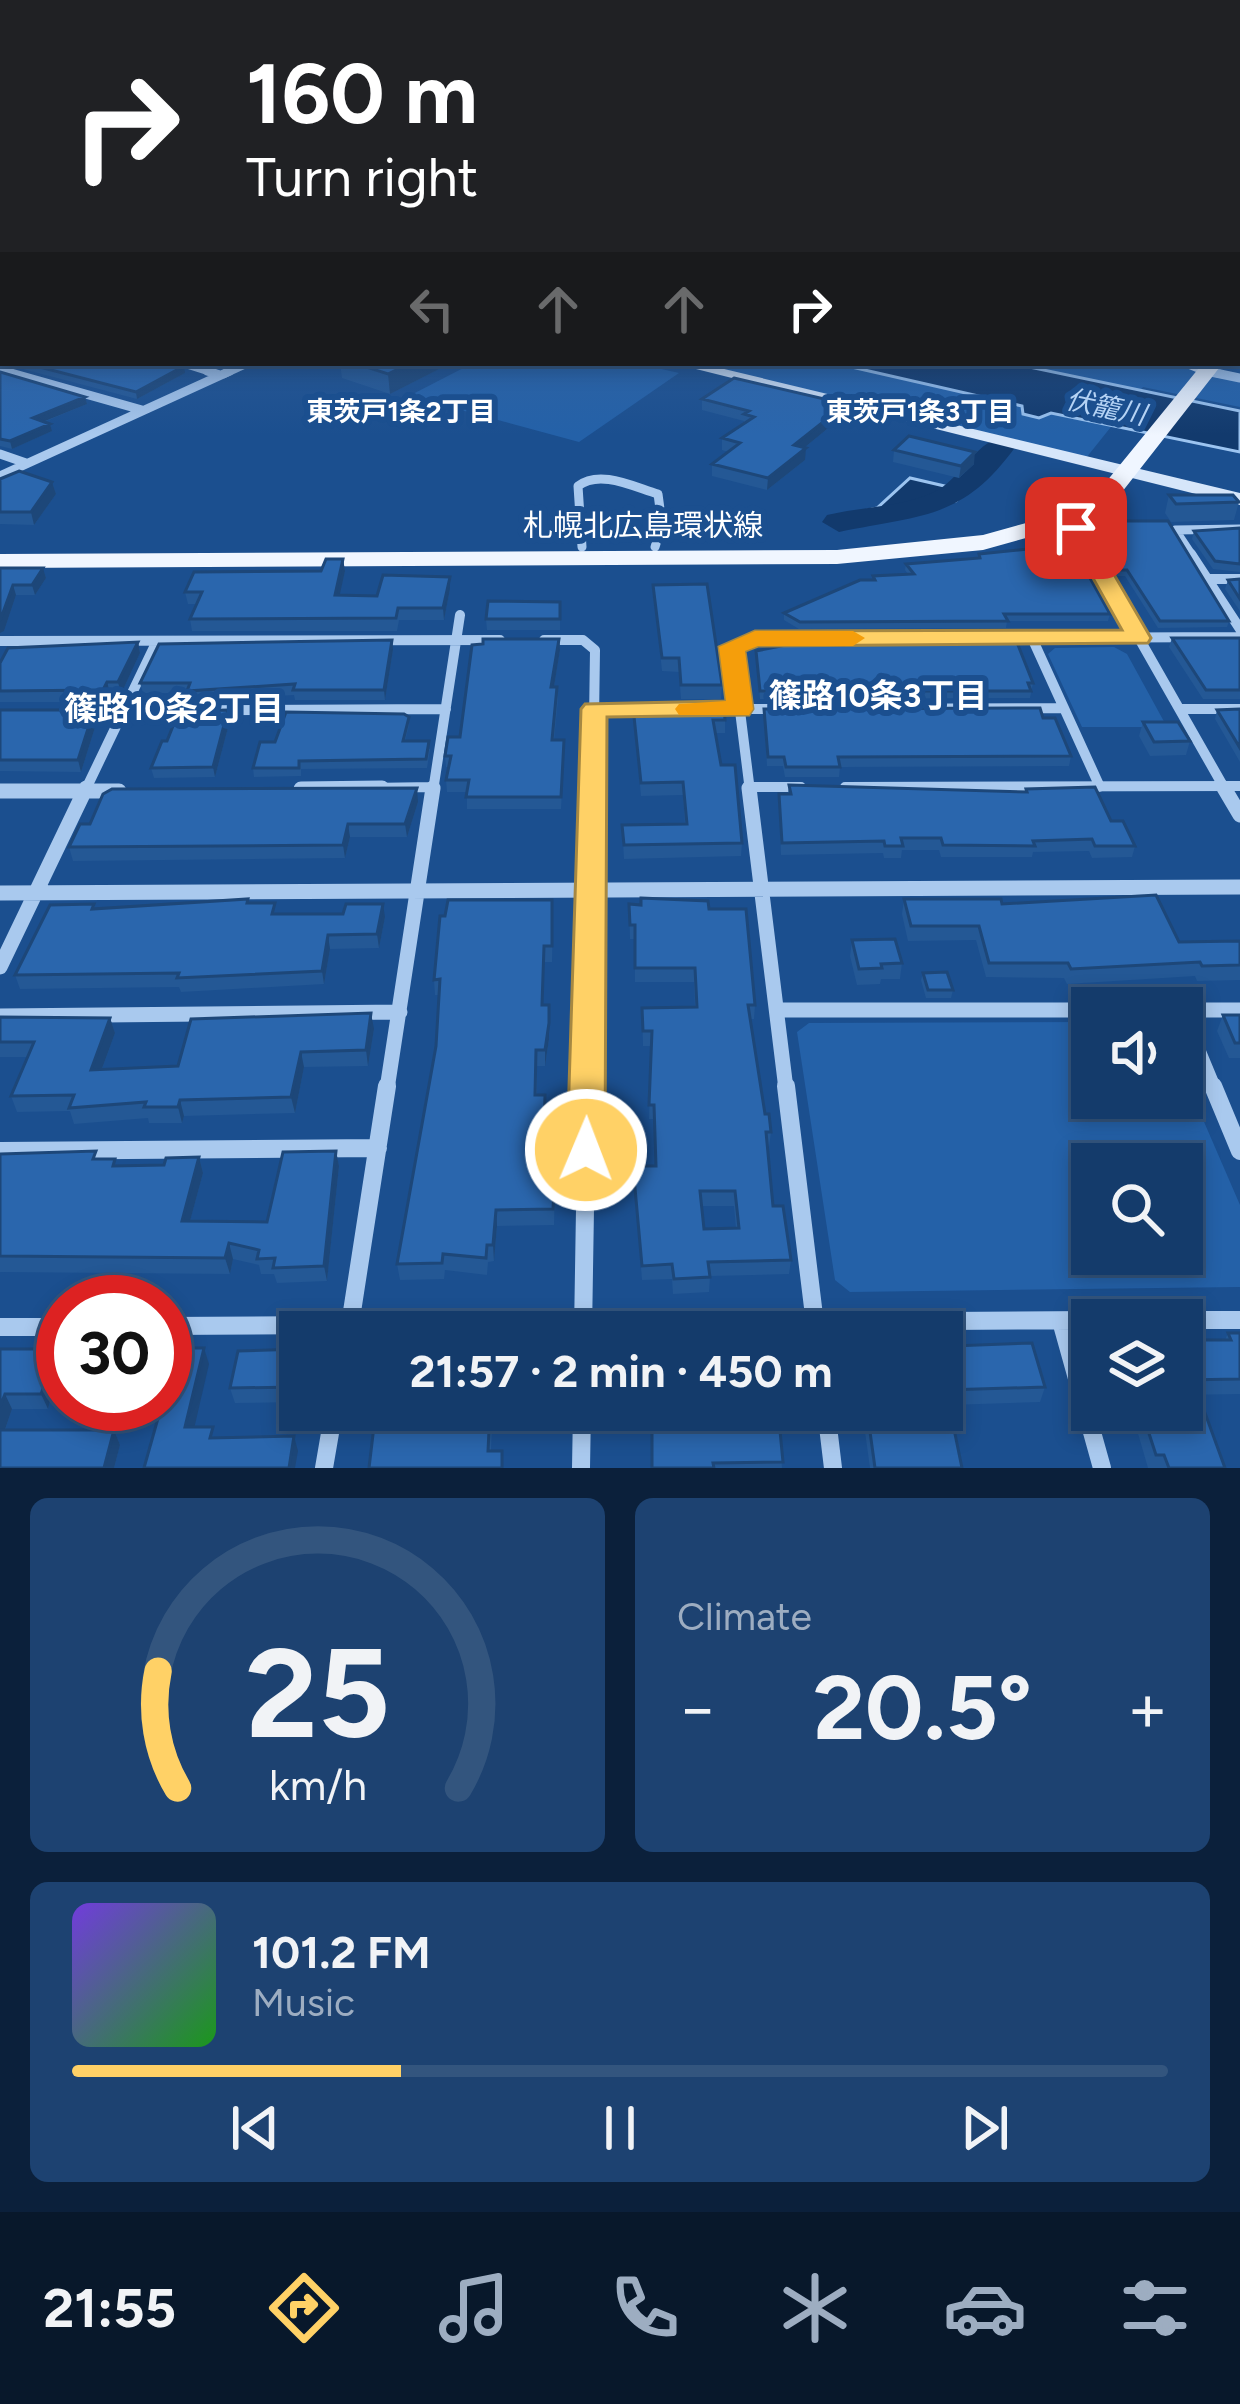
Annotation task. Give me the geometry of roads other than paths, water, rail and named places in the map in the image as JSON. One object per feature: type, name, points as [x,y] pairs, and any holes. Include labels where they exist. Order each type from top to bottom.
[{"type":"main road","points":[[692,366],[1240,499]]},
{"type":"main road","name":"札幌北広島環状線","points":[[0,549],[806,547],[945,537],[982,530],[1060,502],[1117,469],[1193,371]]},
{"type":"main road","name":"札幌北広島環状線","points":[[0,561],[837,557],[970,545],[1069,515],[1109,491],[1117,469]]},
{"type":"street","points":[[192,366],[221,375]]},
{"type":"street","points":[[0,476],[241,366]]},
{"type":"street","points":[[0,370],[143,411]]},
{"type":"street","points":[[1193,371],[1240,378]]},
{"type":"street","points":[[0,454],[27,464]]},
{"type":"street","points":[[582,548],[578,486],[598,478],[658,494],[662,524],[655,547]]},
{"type":"street","points":[[1069,515],[1240,815]]},
{"type":"street","points":[[814,1311],[732,647],[755,639],[1139,638],[1240,633],[1175,530],[1240,530]]},
{"type":"street","points":[[1207,579],[1240,579]]},
{"type":"street","points":[[352,1311],[460,615]]},
{"type":"street","points":[[1033,638],[1100,787]]},
{"type":"street","points":[[0,967],[157,640]]},
{"type":"street","points":[[1,643],[583,640],[595,650],[583,1311]]},
{"type":"street","points":[[809,709],[1064,708]]},
{"type":"street","points":[[594,709],[656,709]]},
{"type":"street","points":[[698,709],[786,709]]},
{"type":"street","points":[[1180,709],[1240,709]]},
{"type":"street","points":[[62,712],[446,710]]},
{"type":"street","points":[[750,788],[1240,786]]},
{"type":"street","points":[[294,789],[434,787]]},
{"type":"street","points":[[0,791],[131,791]]},
{"type":"street","points":[[0,893],[1240,887]]},
{"type":"street","points":[[777,1010],[1071,1010]]},
{"type":"street","points":[[1203,1011],[1240,1010]]},
{"type":"street","points":[[0,1016],[400,1012]]},
{"type":"street","points":[[1203,1062],[1240,1151]]},
{"type":"street","points":[[0,1151],[378,1148]]},
{"type":"street","points":[[1203,1320],[1240,1320]]},
{"type":"street","points":[[1061,1321],[1102,1468]]},
{"type":"street","points":[[963,1323],[1071,1321]]},
{"type":"street","points":[[192,1326],[279,1327]]},
{"type":"street","points":[[0,1327],[36,1327]]},
{"type":"street","points":[[324,1468],[330,1431]]},
{"type":"street","points":[[580,1468],[581,1431]]},
{"type":"street","points":[[829,1431],[833,1468]]},
{"type":"water","name":"伏籠川","points":[[847,366],[1024,366],[1240,411],[1240,452],[1051,413],[1039,418],[1023,414],[1022,406]]},
{"type":"water","points":[[977,461],[993,465],[956,501],[843,527],[833,518],[877,508],[910,478],[949,487]]},
{"type":"waterway","points":[[839,522],[944,500],[978,473],[1001,446]]},
{"type":"district","name":"東茨戸1条2丁目","points":[[401,411]]},
{"type":"district","name":"東茨戸1条3丁目","points":[[920,411]]},
{"type":"district","name":"篠路10条3丁目","points":[[878,695]]},
{"type":"district","name":"篠路10条2丁目","points":[[174,708]]}]
